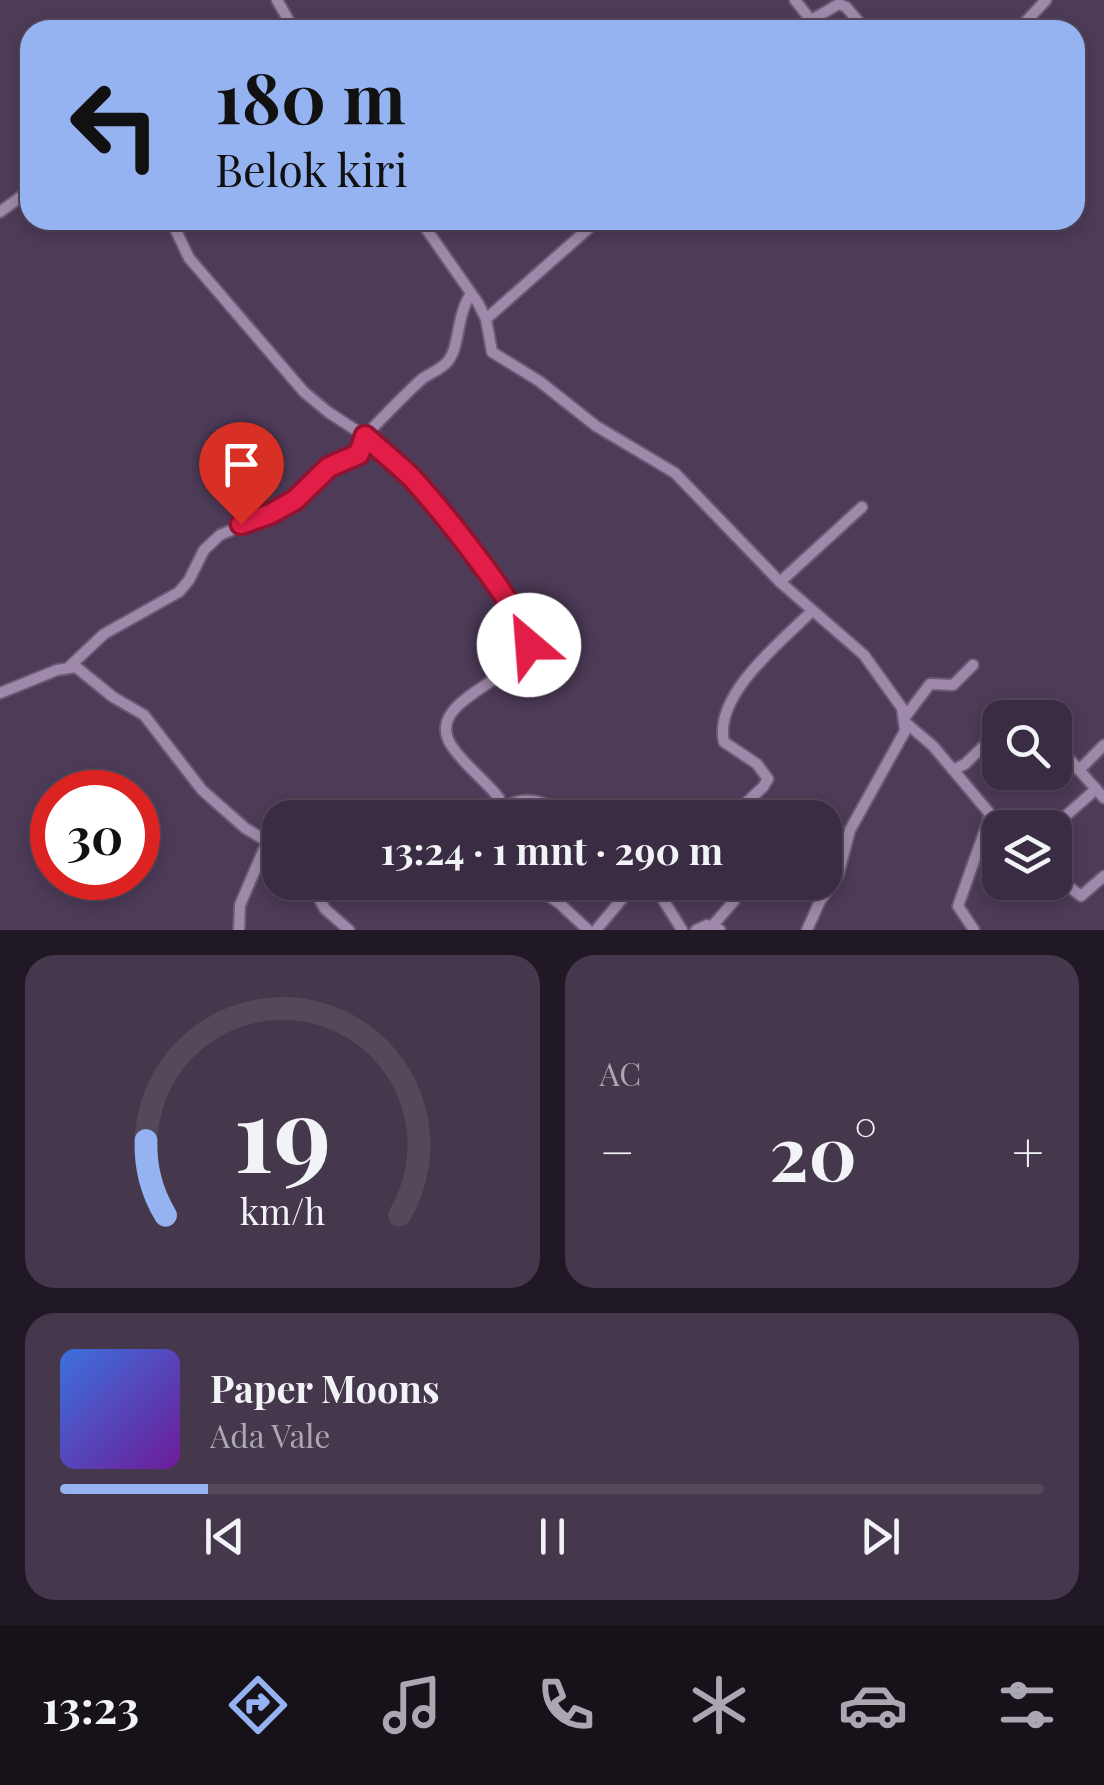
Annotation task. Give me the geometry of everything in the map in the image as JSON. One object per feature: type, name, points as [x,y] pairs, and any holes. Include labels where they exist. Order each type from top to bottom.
[{"type":"street","points":[[795,0],[810,19],[839,2],[857,20]]},
{"type":"street","points":[[1027,20],[1046,0]]},
{"type":"street","points":[[176,230],[190,258],[304,392],[365,436],[424,492],[527,633],[529,645],[522,658],[494,682],[454,705],[448,718],[447,734],[452,746],[494,792],[496,800]]},
{"type":"street","points":[[427,230],[486,319],[492,352],[539,381],[596,426],[675,473],[780,582],[864,655],[895,695],[906,720],[985,810]]},
{"type":"street","points":[[486,319],[587,230]]},
{"type":"street","points":[[0,694],[70,666],[104,634],[179,592],[204,550],[220,535],[270,514],[302,495],[329,467],[359,454],[365,436],[424,378],[448,362],[462,310],[471,294]]},
{"type":"street","points":[[780,582],[862,506]]},
{"type":"street","points":[[750,800],[764,788],[768,778],[757,764],[724,742],[728,712],[738,687],[812,611]]},
{"type":"street","points":[[842,860],[850,830],[881,778],[906,720],[930,684],[953,686],[974,665]]},
{"type":"street","points":[[70,666],[144,715],[202,790],[262,839]]},
{"type":"street","points":[[1080,770],[1104,745]]},
{"type":"street","points":[[953,770],[982,747]]},
{"type":"street","points":[[1072,761],[1100,794],[1072,814]]},
{"type":"street","points":[[974,930],[958,906],[982,838]]},
{"type":"street","points":[[238,930],[240,905],[262,854]]},
{"type":"street","points":[[1072,889],[1081,896],[1104,876]]},
{"type":"street","points":[[320,900],[325,910],[349,930]]},
{"type":"street","points":[[554,900],[588,930]]},
{"type":"street","points":[[596,930],[621,900]]},
{"type":"street","points":[[664,900],[682,930]]},
{"type":"street","points":[[696,930],[717,928],[734,900]]},
{"type":"street","points":[[807,930],[822,900]]},
{"type":"route","points":[[241,524],[270,514],[302,495],[334,463],[359,454],[365,436],[411,478],[443,516],[513,610],[527,633],[529,645]]}]
